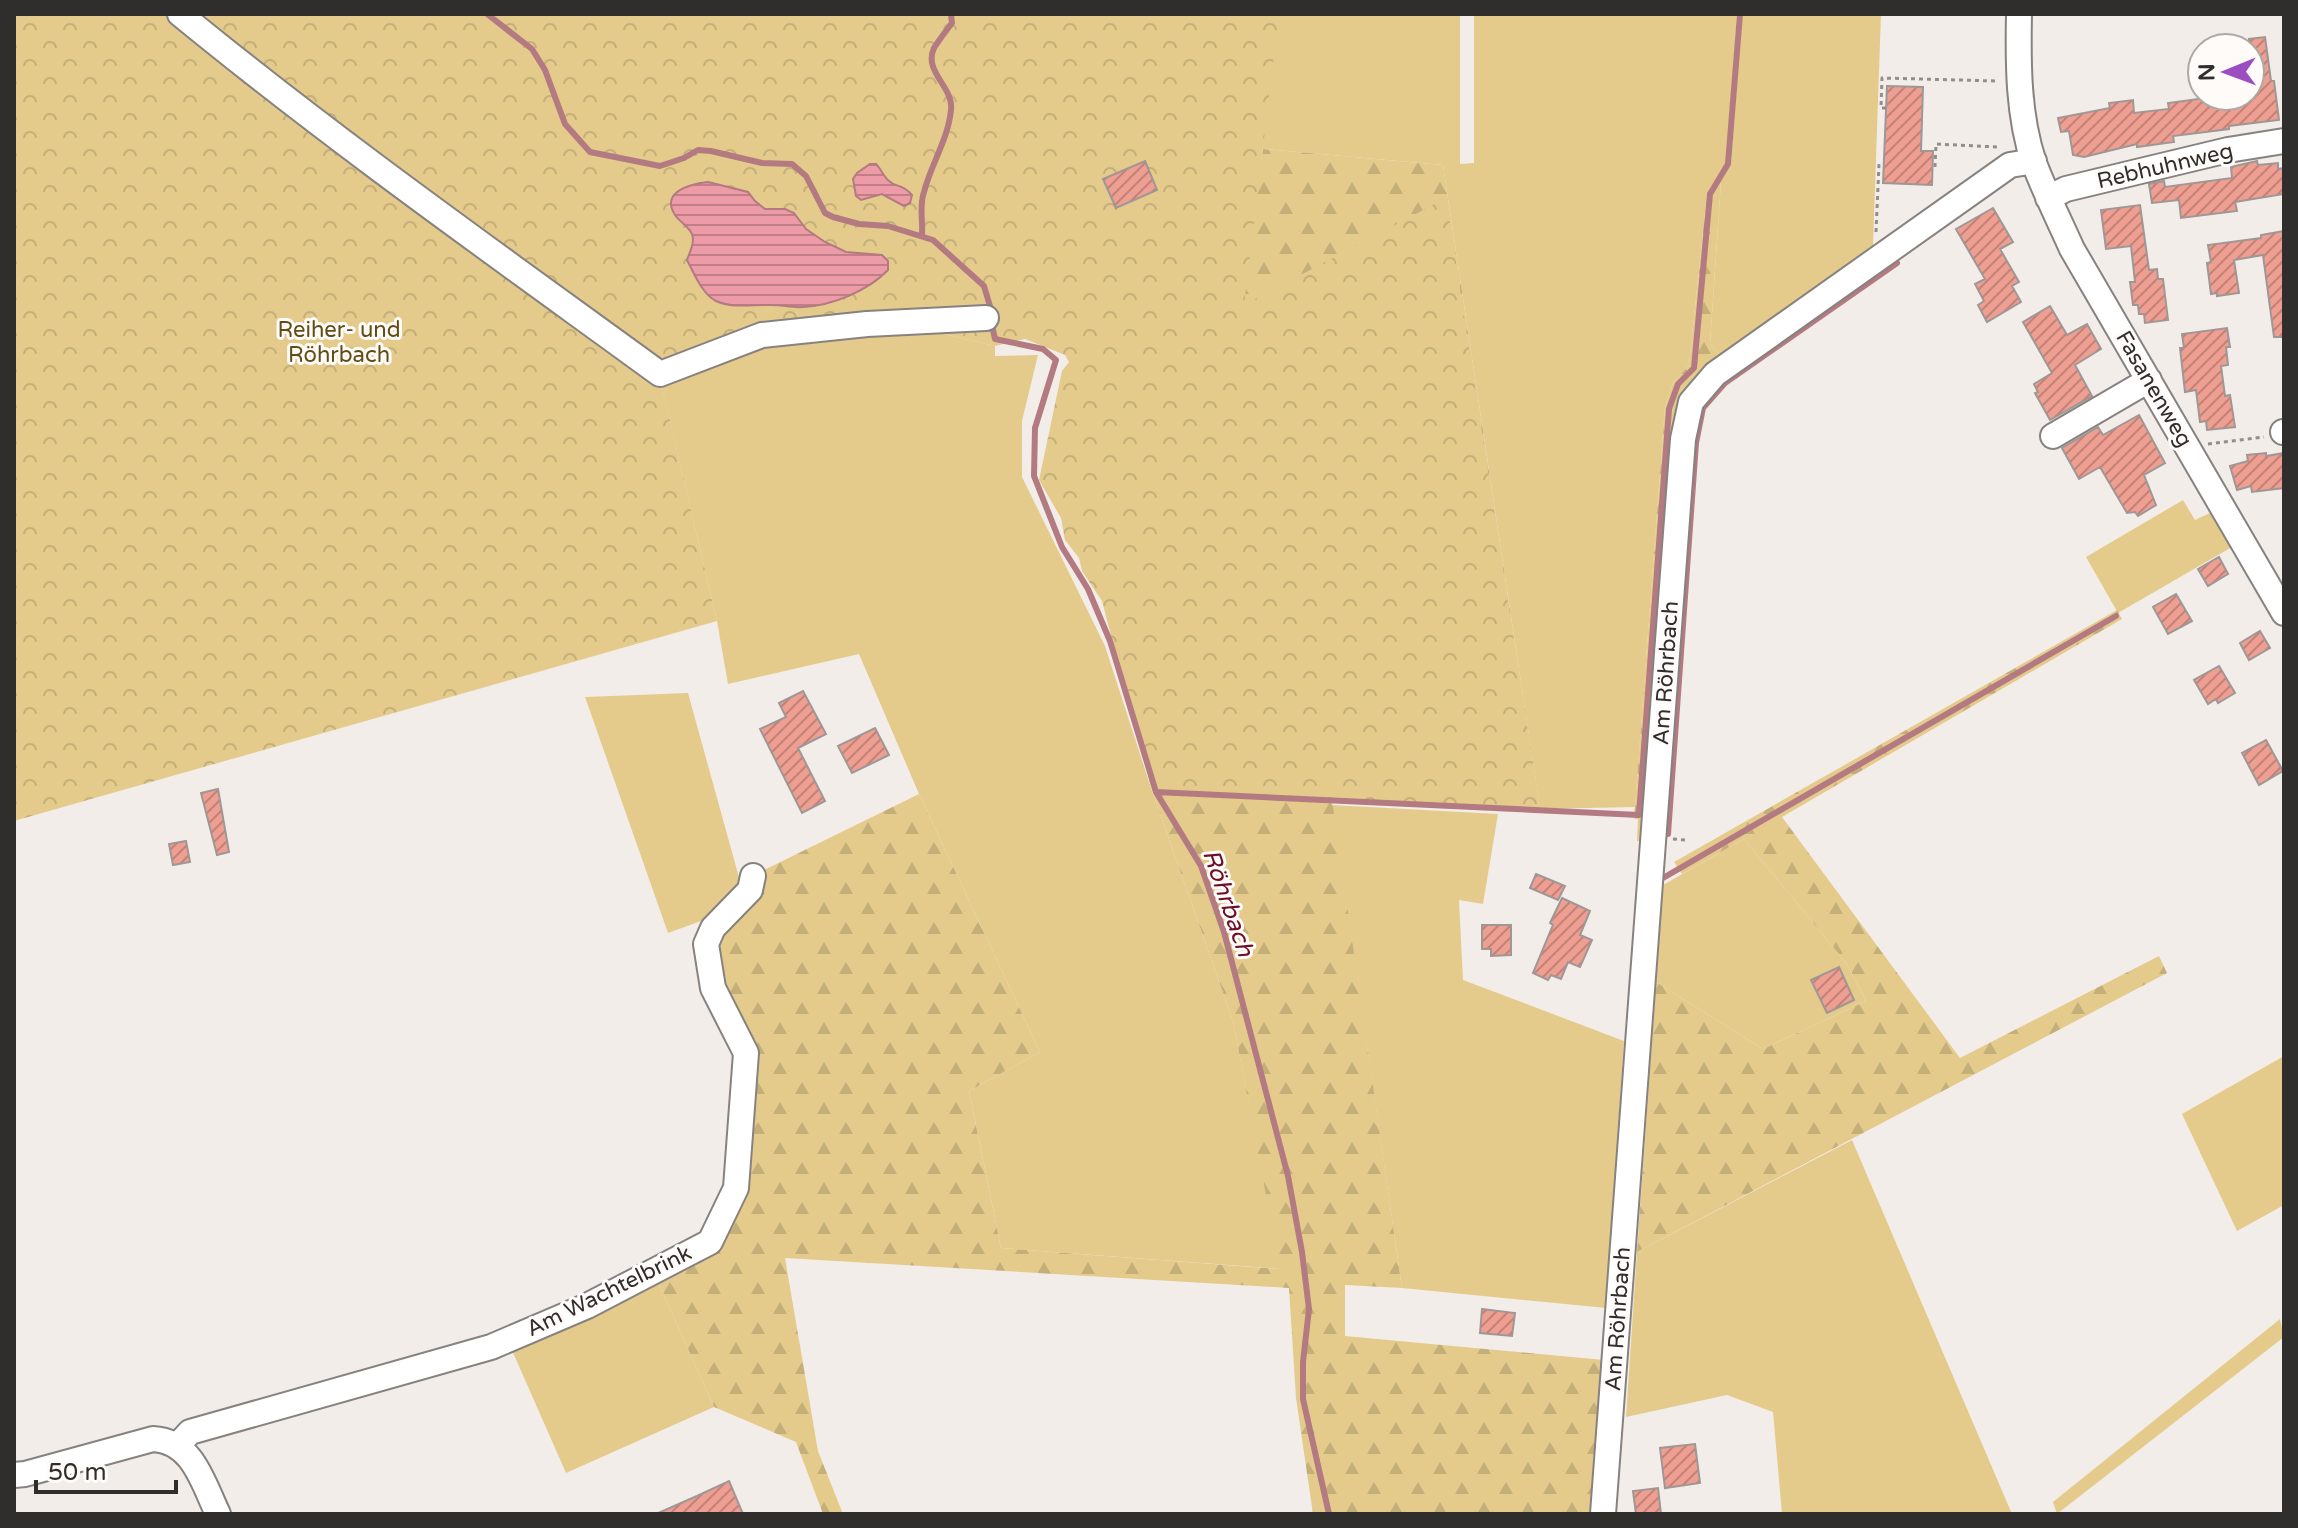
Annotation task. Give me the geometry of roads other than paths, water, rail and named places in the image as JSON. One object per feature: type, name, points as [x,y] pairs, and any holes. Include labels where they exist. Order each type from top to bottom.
[{"type":"street","points":[[180,14],[365,159],[660,374],[762,335],[867,324],[986,318]]},
{"type":"street","points":[[2019,14],[2022,163]]},
{"type":"street","name":"Rebhuhnweg","points":[[2048,198],[2066,189],[2228,150],[2284,141]]},
{"type":"street","name":"Fasanenweg","points":[[2022,163],[2048,198],[2072,249],[2284,613]]},
{"type":"street","name":"Am Röhrbach","points":[[1603,1514],[1683,439],[1691,402],[1715,374],[1886,252],[2022,163]]},
{"type":"street","points":[[2053,436],[2149,380]]},
{"type":"street","name":"Am Wachtelbrink","points":[[178,1445],[190,1432],[491,1347],[587,1306],[710,1242],[736,1188],[746,1053],[713,988],[706,944],[713,928],[750,890],[753,876]]},
{"type":"street","points":[[14,1475],[153,1439],[165,1440],[178,1445],[190,1456],[218,1514]]},
{"type":"waterway","name":"Röhrbach","points":[[487,14],[532,49],[545,70],[565,124],[590,152],[660,166],[698,150],[762,163],[792,164],[806,176],[825,213],[859,224],[888,226],[933,240],[984,286],[992,313]]},
{"type":"waterway","points":[[922,235],[923,197],[951,110],[951,102],[932,65],[932,57],[934,48],[952,23],[951,14]]},
{"type":"waterway","points":[[1156,792],[1639,815],[1669,409],[1678,384],[1694,368],[1710,194],[1728,164],[1740,14]]},
{"type":"waterway","points":[[1668,834],[1696,443],[1703,408],[1725,383],[1897,263]]},
{"type":"waterway","name":"Röhrbach","points":[[992,325],[995,339],[1043,349],[1056,360],[1035,428],[1034,476],[1062,547],[1088,589],[1110,641],[1156,792],[1201,866],[1224,932],[1288,1176],[1302,1252],[1309,1309],[1303,1362],[1303,1399],[1329,1514]]},
{"type":"waterway","points":[[1663,878],[2116,616]]},
{"type":"park label","name":"Reiher- und Röhrbach","points":[[339,342]]}]
